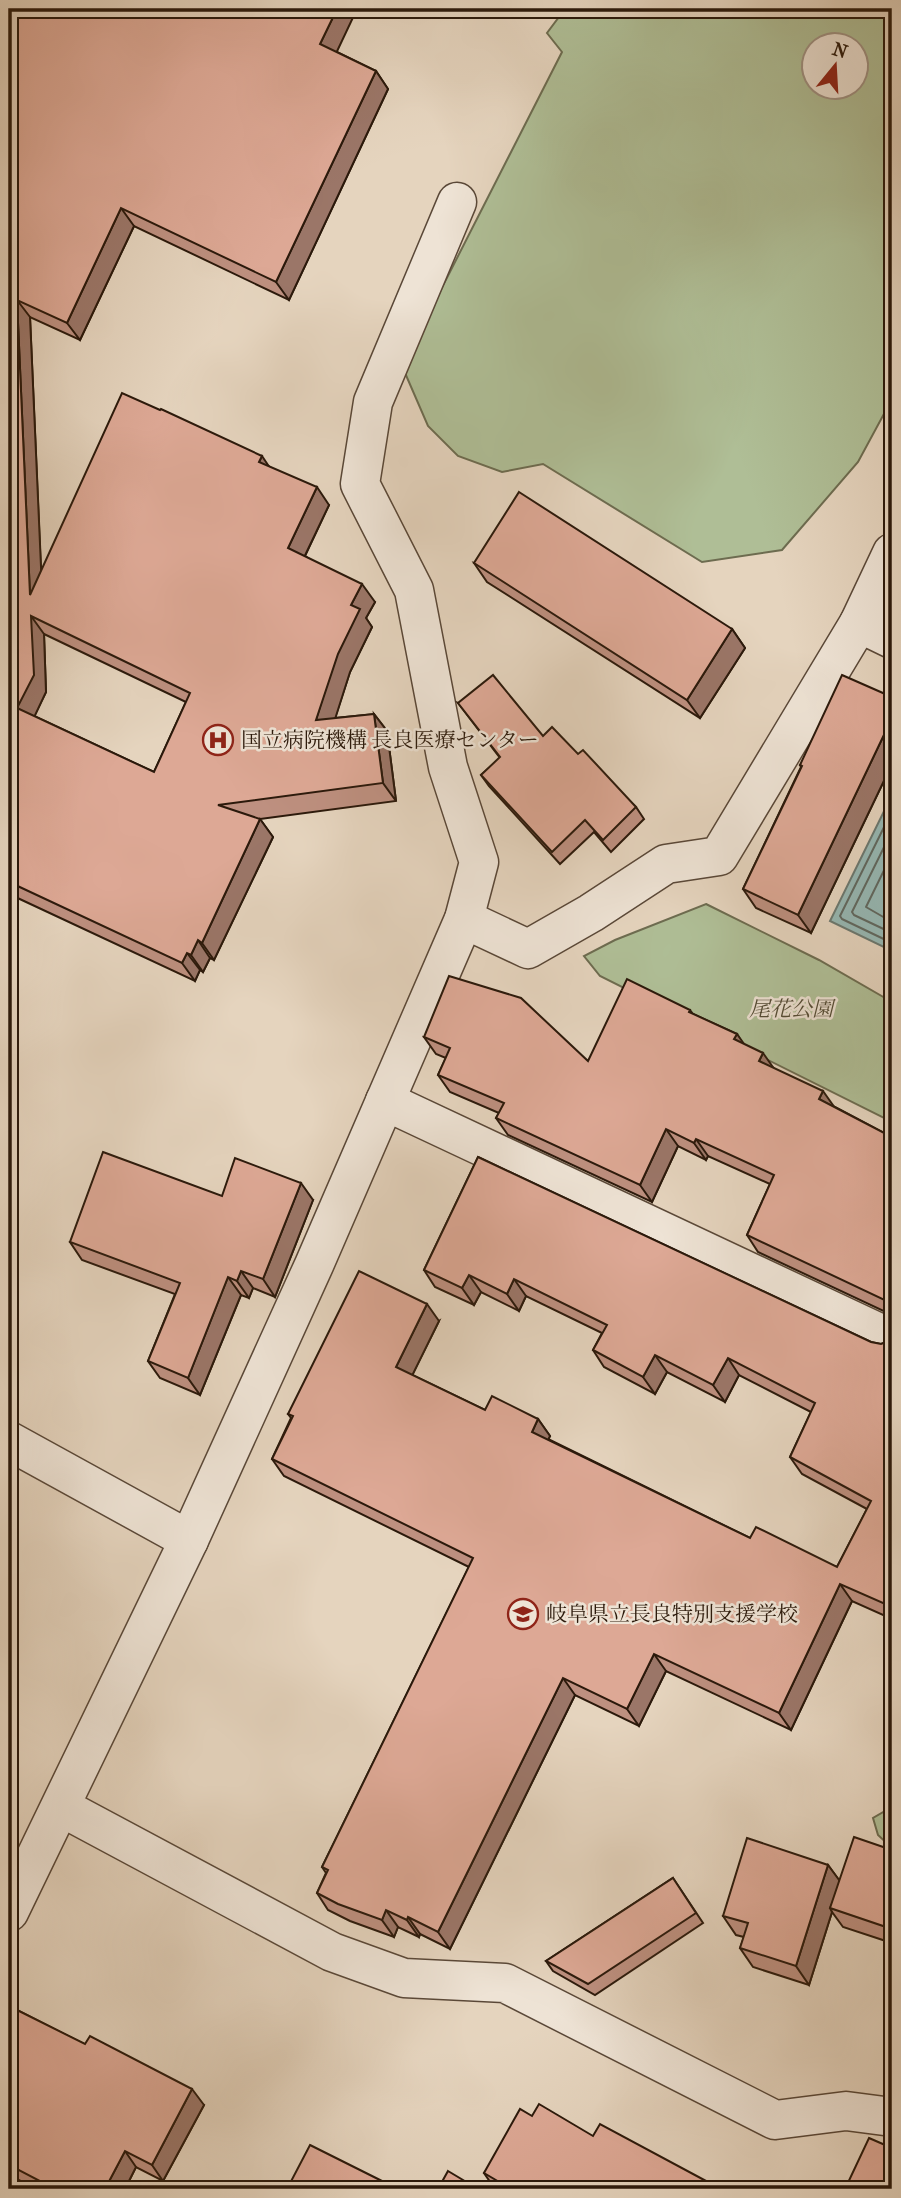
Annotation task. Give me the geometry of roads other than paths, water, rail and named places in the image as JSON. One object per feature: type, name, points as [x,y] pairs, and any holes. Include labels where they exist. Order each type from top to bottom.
[{"type":"street","points":[[9,1912],[189,1540],[314,1265],[464,919],[479,862],[448,767],[414,590],[360,484],[373,402],[457,202]]},
{"type":"street","points":[[464,919],[528,949],[591,913],[666,864],[719,856],[876,631],[892,553]]},
{"type":"street","points":[[385,1101],[892,1339]]},
{"type":"street","points":[[9,1441],[189,1540]]},
{"type":"street","points":[[61,1807],[332,1952],[404,1978],[505,1983],[775,2120],[846,2111],[892,2117]]},
{"type":"water","points":[[892,795],[892,951],[830,921]]},
{"type":"place","name":"国立病院機構 長良医療センター","points":[[218,740]]},
{"type":"place","name":"岐阜県立長良特別支援学校","points":[[523,1614]]},
{"type":"park label","name":"尾花公園","points":[[791,1009]]}]
